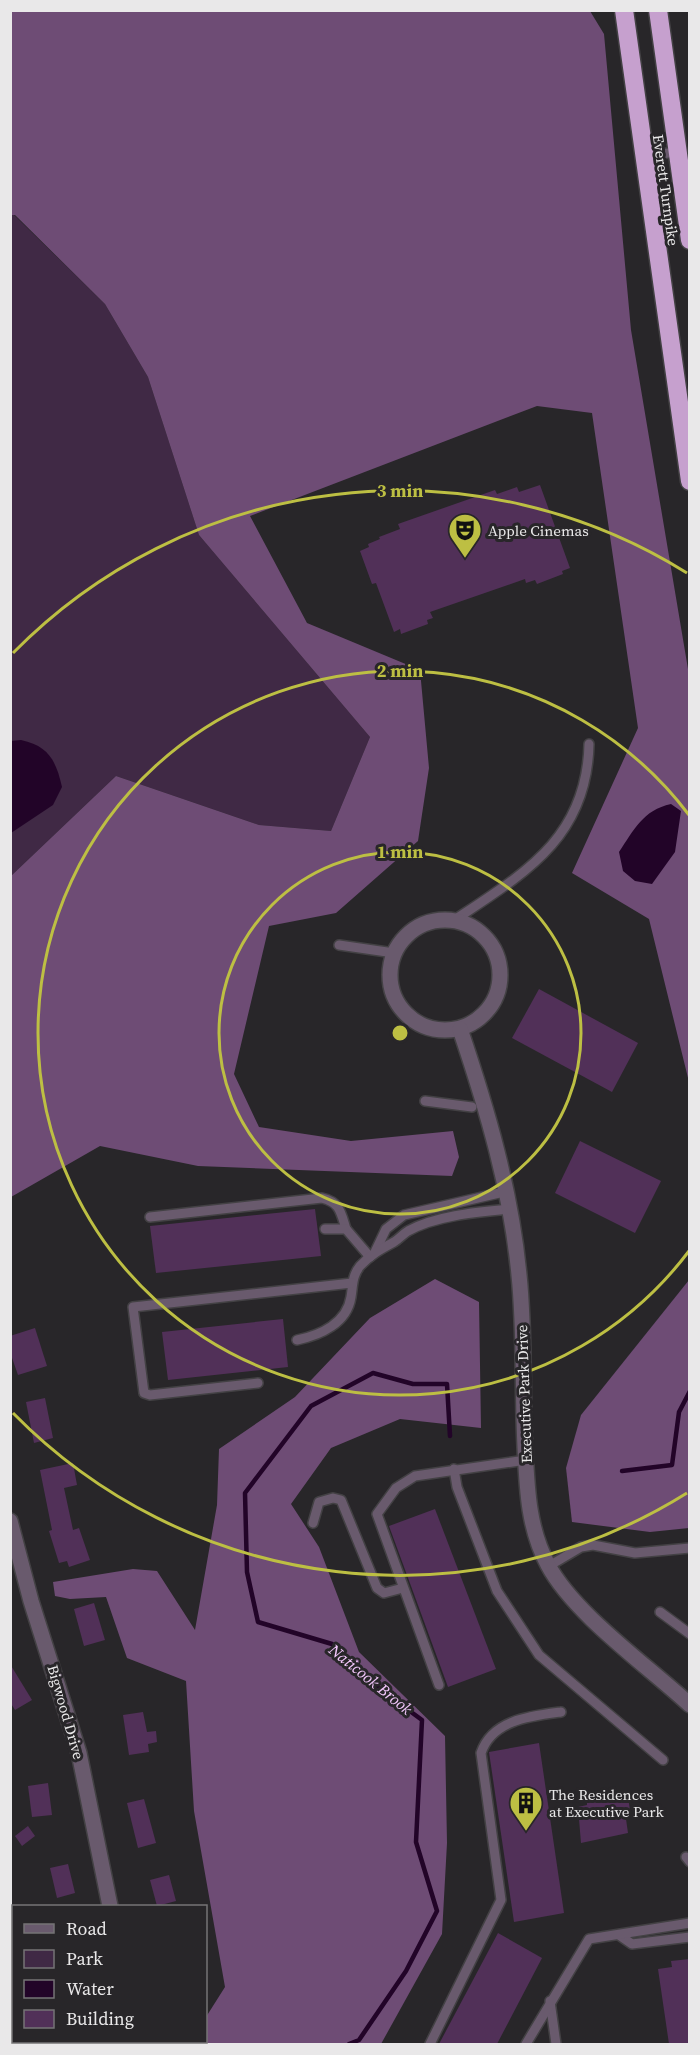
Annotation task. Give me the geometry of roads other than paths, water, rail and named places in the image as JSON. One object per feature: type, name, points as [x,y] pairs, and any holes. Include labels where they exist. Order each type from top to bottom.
[{"type":"highway","name":"Everett Turnpike","points":[[624,10],[690,482]]},
{"type":"highway","name":"Everett Turnpike","points":[[658,10],[690,240]]},
{"type":"street","points":[[435,921],[453,921],[472,927],[487,939],[497,954],[501,969],[498,993],[491,1007],[480,1018],[460,1029],[443,1031],[426,1027],[404,1012],[391,988],[390,970],[394,953],[400,943],[418,927],[435,921]]},
{"type":"street","name":"Executive Park Drive","points":[[460,1029],[508,1191],[511,1209],[520,1277],[526,1460],[531,1517],[538,1543],[549,1566],[568,1594],[584,1611],[690,1705]]},
{"type":"street","name":"Bigwood Drive","points":[[10,1521],[26,1584],[79,1753],[110,1905]]},
{"type":"lane","points":[[643,156],[677,152]]},
{"type":"lane","points":[[453,921],[522,873],[558,837],[572,818],[582,795],[588,772],[589,744]]},
{"type":"lane","points":[[339,945],[394,953]]},
{"type":"lane","points":[[425,1101],[472,1107]]},
{"type":"lane","points":[[297,1340],[310,1337],[338,1322],[349,1305],[355,1273],[372,1254],[386,1229],[404,1215],[508,1191]]},
{"type":"lane","points":[[150,1217],[322,1198],[333,1200],[338,1206],[345,1229],[372,1254]]},
{"type":"lane","points":[[372,1254],[421,1225],[511,1209]]},
{"type":"lane","points":[[325,1229],[345,1229]]},
{"type":"lane","points":[[258,1383],[150,1395],[144,1393],[133,1307],[352,1283]]},
{"type":"lane","points":[[439,1684],[377,1514],[396,1488],[415,1476],[526,1460]]},
{"type":"lane","points":[[454,1469],[457,1487],[497,1591],[528,1640],[539,1655],[663,1760]]},
{"type":"lane","points":[[313,1523],[319,1503],[333,1498],[341,1500],[377,1588],[384,1593],[403,1588]]},
{"type":"lane","points":[[549,1566],[581,1547],[593,1545],[635,1553],[690,1548]]},
{"type":"lane","points":[[660,1612],[690,1634]]},
{"type":"lane","points":[[430,2044],[501,1900],[481,1753],[483,1747],[490,1735],[522,1717],[561,1712]]},
{"type":"lane","points":[[526,2044],[589,1939],[690,1923]]},
{"type":"lane","points":[[619,1935],[632,1944],[690,1937]]},
{"type":"lane","points":[[550,2001],[556,2044]]},
{"type":"water","points":[[21,740],[38,746],[50,756],[62,787],[53,805],[11,833],[11,741]]},
{"type":"water","points":[[671,804],[681,811],[675,852],[652,884],[635,881],[623,871],[619,852],[646,816]]},
{"type":"waterway","name":"Naticook Brook","points":[[349,2044],[359,2040],[406,1971],[437,1911],[416,1842],[422,1720],[369,1681],[332,1644],[258,1622],[247,1572],[245,1493],[311,1406],[373,1373],[413,1384],[447,1384],[450,1436]]},
{"type":"waterway","name":"Naticook Brook","points":[[622,1471],[672,1465],[679,1412],[690,1391]]},
{"type":"place","name":"Apple Cinemas","points":[[465,559]]},
{"type":"place","name":"The Residences at Executive Park","points":[[526,1832]]}]
